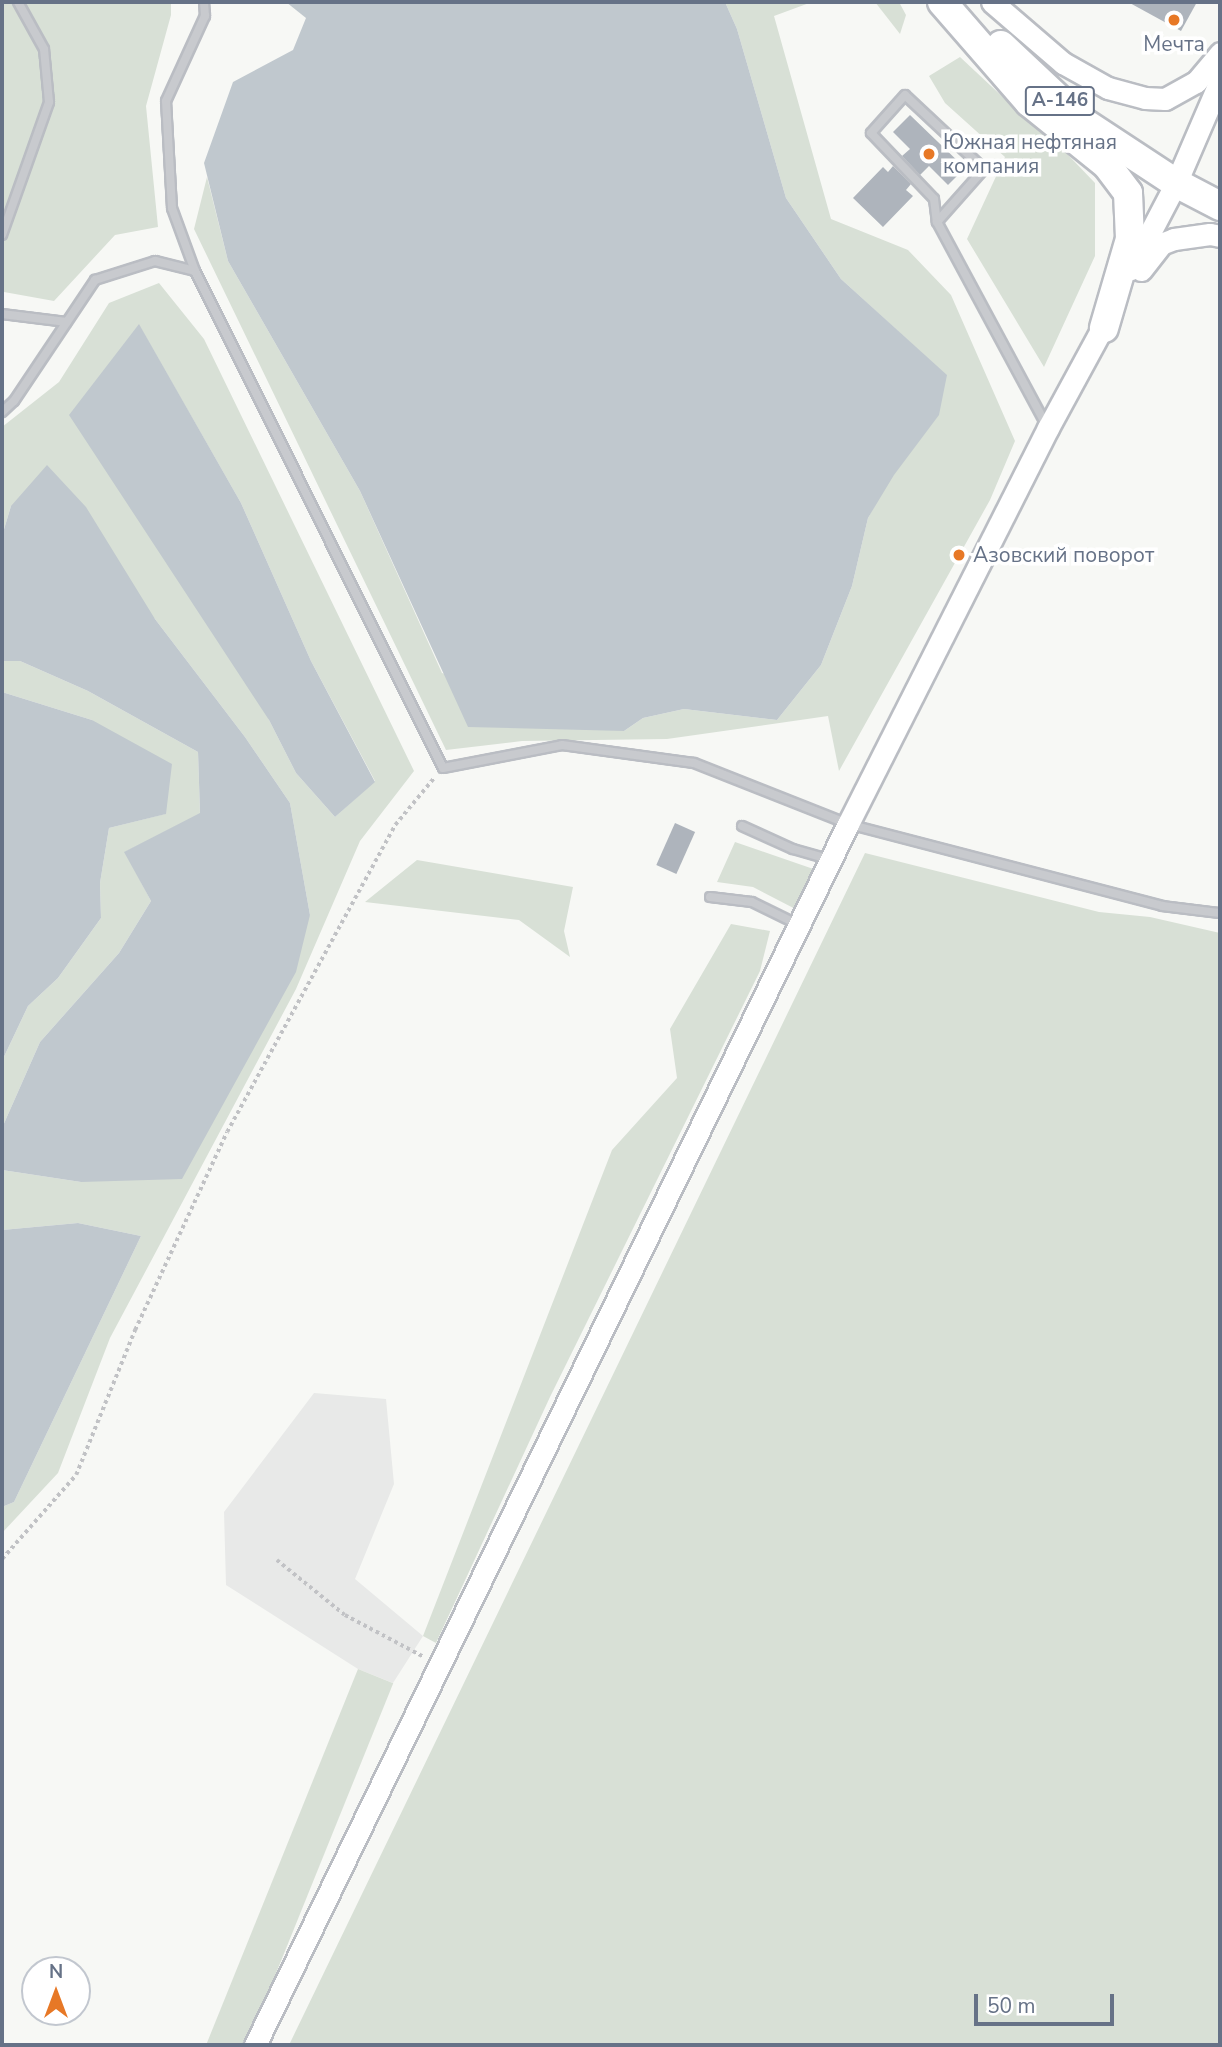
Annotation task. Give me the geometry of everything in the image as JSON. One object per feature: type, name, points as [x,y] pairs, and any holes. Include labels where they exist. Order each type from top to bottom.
[{"type":"highway","points":[[942,2],[1029,102],[1107,165],[1128,193],[1130,239],[1109,316]]},
{"type":"highway","name":"А-146","points":[[960,2],[1023,67],[1083,122],[1175,183],[1220,206]]},
{"type":"street","points":[[992,2],[1063,63],[1108,88],[1145,98],[1165,99],[1196,82],[1220,53]]},
{"type":"street","points":[[255,2045],[848,824],[1048,428],[1109,316],[1175,183],[1220,81]]},
{"type":"street","points":[[1109,316],[1161,244],[1174,239],[1210,234],[1220,236]]},
{"type":"lane","points":[[2,235],[49,102],[44,49],[18,2]]},
{"type":"lane","points":[[204,2],[205,16],[166,101],[172,208],[195,271],[443,768],[562,746],[694,763],[848,824],[1162,906],[1220,913]]},
{"type":"lane","points":[[937,222],[984,169],[905,95],[871,133],[934,199],[937,222],[1048,428]]},
{"type":"lane","points":[[2,412],[14,401],[95,280],[155,261],[195,271]]},
{"type":"lane","points":[[2,314],[67,322]]},
{"type":"lane","points":[[742,826],[793,849],[831,860]]},
{"type":"lane","points":[[710,897],[752,902],[799,926]]},
{"type":"path","points":[[2,1559],[75,1475],[135,1329],[227,1132],[395,825],[443,768]]},
{"type":"path","points":[[277,1560],[345,1615],[441,1666]]},
{"type":"shaded area","points":[[2,2],[171,2],[171,15],[146,106],[158,227],[115,235],[54,301],[4,292],[2,296]]},
{"type":"shaded area","points":[[286,2],[725,2],[737,29],[786,198],[841,279],[947,375],[939,415],[894,475],[868,518],[852,586],[821,665],[777,720],[684,709],[643,718],[624,731],[468,727],[360,491],[228,261],[204,163],[233,82],[293,50],[306,18]]},
{"type":"shaded area","points":[[725,2],[812,2],[774,16],[831,219],[908,250],[951,295],[1015,441],[990,500],[839,771],[828,716],[667,739],[522,741],[446,750],[194,229],[207,177],[228,261],[360,491],[442,673],[624,731],[643,718],[684,709],[777,720],[821,665],[852,586],[868,518],[946,375],[841,279],[786,198],[737,29]]},
{"type":"shaded area","points":[[875,2],[899,2],[906,15],[900,34]]},
{"type":"shaded area","points":[[960,57],[1020,113],[1048,134],[1095,183],[1095,256],[1044,367],[967,239],[1005,157],[945,103],[929,76]]},
{"type":"shaded area","points":[[159,283],[204,339],[414,771],[360,841],[296,989],[110,1338],[58,1473],[2,1533],[2,1507],[14,1502],[141,1236],[78,1223],[2,1230],[2,1170],[81,1182],[310,915],[290,803],[245,737],[155,619],[11,506],[2,536],[2,427],[59,382],[109,303]],"holes":[[[139,325],[241,503],[311,661],[375,781],[335,817],[296,773],[269,720]]]},
{"type":"shaded area","points":[[139,324],[241,503],[311,661],[375,782],[335,817],[296,773],[269,720],[69,415]]},
{"type":"shaded area","points":[[47,465],[86,507],[155,619],[245,737],[290,803],[310,915],[296,972],[182,1179],[81,1182],[2,1170],[2,1128],[40,1042],[119,953],[151,901],[124,852],[200,813],[198,752],[88,691],[20,661],[2,661],[2,536],[11,506]]},
{"type":"shaded area","points":[[2,661],[20,661],[88,691],[198,752],[200,814],[125,852],[151,901],[119,953],[40,1042],[2,1128],[2,1061],[28,1006],[58,978],[101,918],[100,883],[109,828],[165,814],[92,720],[2,692]]},
{"type":"shaded area","points":[[2,692],[92,720],[172,764],[166,814],[109,828],[100,883],[101,918],[58,978],[28,1006],[2,1061]]},
{"type":"shaded area","points":[[735,842],[825,873],[805,914],[753,887],[717,882]]},
{"type":"shaded area","points":[[865,853],[1099,912],[1150,917],[1220,933],[1220,2045],[289,2045]]},
{"type":"shaded area","points":[[417,860],[573,887],[564,931],[570,957],[519,920],[365,902]]},
{"type":"shaded area","points":[[731,924],[770,931],[760,971],[550,1397],[436,1643],[423,1636],[612,1150],[677,1078],[670,1029]]},
{"type":"shaded area","points":[[78,1223],[141,1236],[14,1502],[2,1507],[2,1230]]},
{"type":"shaded area","points":[[314,1393],[386,1399],[394,1484],[355,1579],[423,1636],[393,1683],[358,1669],[226,1585],[224,1512]]},
{"type":"shaded area","points":[[358,1669],[393,1683],[247,2045],[206,2045]]},
{"type":"building","points":[[1128,2],[1197,2],[1181,31]]},
{"type":"building","points":[[910,115],[965,168],[948,185],[929,166],[920,175],[902,156],[910,149],[893,132]]},
{"type":"building","points":[[893,166],[911,184],[906,190],[913,196],[883,227],[853,198],[883,167],[888,172]]},
{"type":"building","points":[[675,823],[695,832],[676,874],[656,865]]},
{"type":"place","name":"Мечта","points":[[1174,20]]},
{"type":"place","name":"Южная нефтяная компания","points":[[929,154]]},
{"type":"place","name":"Азовский поворот","points":[[959,555]]}]
